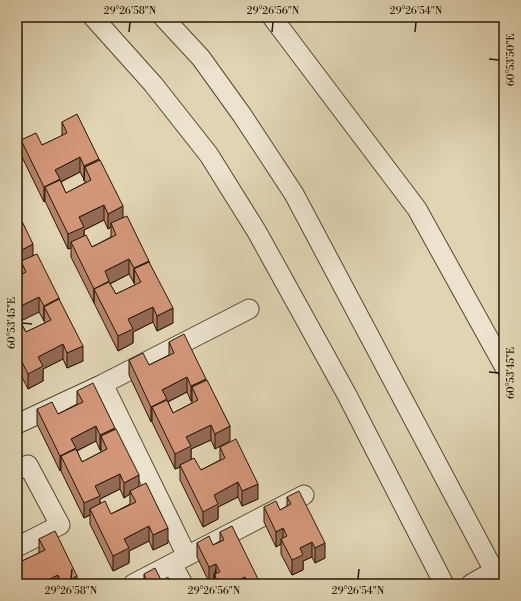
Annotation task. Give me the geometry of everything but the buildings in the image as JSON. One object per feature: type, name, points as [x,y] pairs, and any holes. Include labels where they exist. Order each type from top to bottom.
[{"type":"street","points":[[93,17],[154,84],[209,155],[257,232],[347,396],[444,584]]},
{"type":"street","points":[[163,17],[201,58],[242,115],[294,194],[498,577],[471,584]]},
{"type":"street","points":[[272,17],[417,209],[504,366]]},
{"type":"street","points":[[18,423],[103,384],[249,308]]},
{"type":"street","points":[[103,384],[180,560],[183,584]]},
{"type":"street","points":[[17,470],[28,464],[60,525],[17,547]]},
{"type":"street","points":[[133,584],[304,495]]}]
